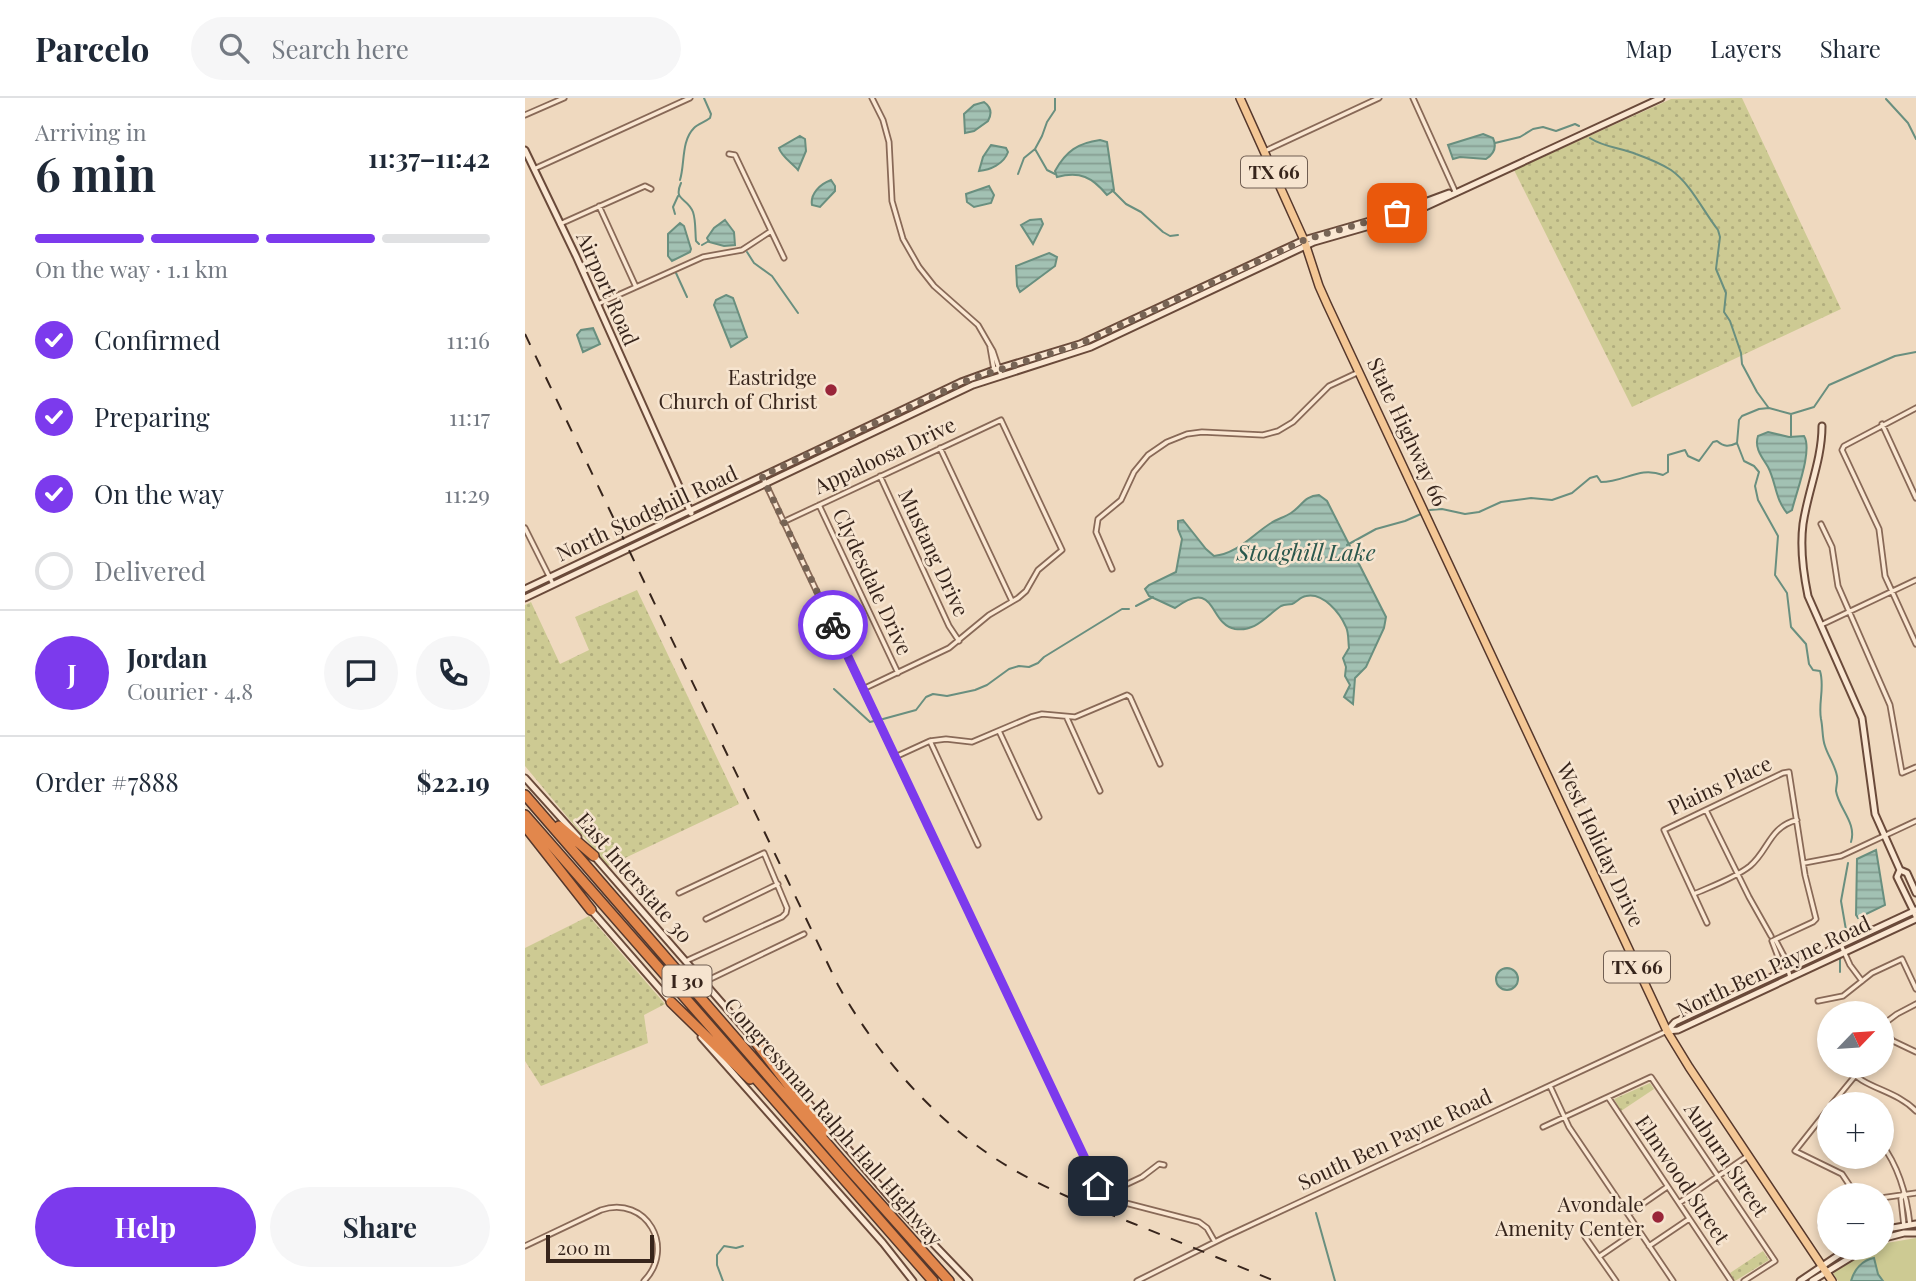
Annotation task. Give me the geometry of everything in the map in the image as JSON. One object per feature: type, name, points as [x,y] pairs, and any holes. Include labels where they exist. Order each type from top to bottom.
[{"type":"highway","points":[[525,790],[564,831],[594,856]]},
{"type":"highway","name":"Congressman Ralph Hall Highway","points":[[525,795],[949,1281]]},
{"type":"highway","name":"Congressman Ralph Hall Highway","points":[[525,815],[933,1281]]},
{"type":"highway","points":[[525,826],[591,910]]},
{"type":"highway","points":[[671,1002],[808,1137]]},
{"type":"highway","points":[[754,1040],[843,1157],[848,1168]]},
{"type":"main road","name":"TX 66","points":[[1240,98],[1305,243]]},
{"type":"main road","name":"North Stodghill Road","points":[[525,589],[961,382],[1080,344],[1305,243],[1455,191],[1661,98]]},
{"type":"main road","name":"Airport Road","points":[[525,150],[693,519]]},
{"type":"main road","name":"State Highway 66","points":[[1305,243],[1319,286],[1481,632]]},
{"type":"main road","name":"North Stodghill Road","points":[[525,598],[998,372]]},
{"type":"main road","points":[[1822,426],[1822,447],[1805,514],[1802,542],[1804,577],[1808,596],[1862,718],[1872,799],[1884,837],[1900,870],[1907,873],[1916,893]]},
{"type":"main road","name":"West Holiday Drive","points":[[1481,632],[1667,1031],[1832,1281]]},
{"type":"main road","name":"East Interstate 30","points":[[525,778],[898,1207],[969,1281]]},
{"type":"main road","points":[[525,833],[913,1281]]},
{"type":"main road","points":[[1900,870],[1897,877],[1916,914]]},
{"type":"main road","name":"North Ben Payne Road","points":[[1667,1031],[1675,1022],[1711,1005],[1840,945],[1916,914]]},
{"type":"main road","name":"North Ben Payne Road","points":[[1667,1031],[1678,1030],[1715,1013],[1844,952],[1916,914]]},
{"type":"main road","points":[[1711,1005],[1715,1013]]},
{"type":"main road","points":[[1812,1281],[1835,1260]]},
{"type":"main road","points":[[1800,1281],[1842,1260]]},
{"type":"street","points":[[525,116],[564,98]]},
{"type":"street","points":[[534,169],[690,98]]},
{"type":"street","points":[[872,98],[889,141],[892,201],[903,239],[926,277],[978,325],[990,345],[998,372]]},
{"type":"street","points":[[1265,151],[1379,98]]},
{"type":"street","points":[[1413,98],[1455,191]]},
{"type":"street","points":[[729,154],[735,155],[784,258]]},
{"type":"street","points":[[560,224],[645,186],[651,189]]},
{"type":"street","points":[[599,206],[636,287]]},
{"type":"street","points":[[597,304],[703,257],[742,250],[771,231]]},
{"type":"street","points":[[1112,569],[1096,532],[1098,519],[1121,500],[1142,461],[1167,442],[1187,434],[1202,432],[1263,435],[1278,431],[1293,422],[1329,386],[1359,372]]},
{"type":"street","points":[[1916,408],[1842,448],[1880,533],[1885,576],[1916,644]]},
{"type":"street","name":"Appaloosa Drive","points":[[783,522],[1001,419],[1062,550],[1038,570],[1026,591],[1013,602]]},
{"type":"street","points":[[1882,425],[1916,498]]},
{"type":"street","points":[[863,689],[941,653],[989,615],[1013,602],[940,448]]},
{"type":"street","points":[[762,476],[1098,1186],[1114,1200],[1199,1222],[1207,1228],[1215,1242]]},
{"type":"street","name":"Mustang Drive","points":[[880,476],[949,626],[959,641]]},
{"type":"street","name":"Clydesdale Drive","points":[[819,505],[898,673]]},
{"type":"street","points":[[1821,524],[1830,540],[1836,580],[1848,612],[1890,705],[1902,773],[1916,767]]},
{"type":"street","points":[[525,528],[553,584]]},
{"type":"street","points":[[1821,625],[1916,580]]},
{"type":"street","points":[[895,757],[930,741],[972,742],[1042,714],[1067,718],[1084,715],[1127,695],[1160,764]]},
{"type":"street","points":[[1067,718],[1100,791]]},
{"type":"street","points":[[999,731],[1039,817]]},
{"type":"street","points":[[930,741],[978,845]]},
{"type":"street","name":"Plains Place","points":[[1694,894],[1664,830],[1783,772],[1789,772],[1797,820]]},
{"type":"street","points":[[1706,810],[1737,874],[1785,958],[1790,977]]},
{"type":"street","points":[[1707,923],[1694,894],[1737,874],[1757,859],[1775,832],[1787,823],[1797,820],[1816,919],[1773,939]]},
{"type":"street","points":[[1804,863],[1841,856],[1916,821]]},
{"type":"street","points":[[679,892],[764,853],[787,908],[784,915],[685,961]]},
{"type":"street","points":[[706,919],[778,884]]},
{"type":"street","points":[[703,982],[804,934]]},
{"type":"street","points":[[1840,945],[1862,981]]},
{"type":"street","points":[[1818,1001],[1843,996],[1862,981],[1902,959],[1916,989]]},
{"type":"street","points":[[1894,1016],[1916,1004]]},
{"type":"street","name":"South Ben Payne Road","points":[[1137,1281],[1667,1031]]},
{"type":"street","points":[[1894,1041],[1916,1052]]},
{"type":"street","name":"Auburn Street","points":[[1608,1097],[1651,1077],[1775,1261],[1744,1281]]},
{"type":"street","points":[[1842,1092],[1853,1078]]},
{"type":"street","points":[[1860,1078],[1891,1092],[1916,1111]]},
{"type":"street","points":[[1550,1086],[1564,1117],[1673,1281]]},
{"type":"street","points":[[1542,1127],[1608,1097]]},
{"type":"street","name":"Elmwood Street","points":[[1608,1097],[1731,1281]]},
{"type":"street","points":[[1817,1125],[1795,1151],[1817,1162]]},
{"type":"street","points":[[1679,1203],[1748,1156]]},
{"type":"street","points":[[1106,1194],[1142,1177],[1159,1164],[1164,1165]]},
{"type":"street","points":[[1894,1167],[1907,1199],[1910,1233]]},
{"type":"street","points":[[1832,1169],[1842,1174],[1848,1183]]},
{"type":"street","points":[[1627,1214],[1667,1186]]},
{"type":"street","points":[[1894,1196],[1916,1193]]},
{"type":"street","points":[[525,1245],[601,1210],[610,1207],[631,1209],[643,1216],[657,1241],[658,1259],[651,1274],[644,1281]]},
{"type":"street","points":[[1649,1246],[1689,1219]]},
{"type":"street","points":[[1599,1257],[1638,1230]]},
{"type":"street","points":[[1585,1237],[1616,1281]]},
{"type":"shaded area","points":[[1742,98],[1841,309],[1632,407],[1514,170],[1671,99]]},
{"type":"shaded area","points":[[637,590],[739,804],[608,866],[525,766],[525,605],[531,602],[560,664],[589,650],[575,617]]},
{"type":"shaded area","points":[[589,916],[665,1004],[644,1015],[648,1043],[541,1086],[525,1061],[525,948]]},
{"type":"shaded area","points":[[1650,1083],[1654,1089],[1621,1111],[1614,1099]]},
{"type":"shaded area","points":[[1916,1238],[1916,1281],[1838,1281],[1833,1273],[1854,1260],[1894,1260],[1894,1242]]},
{"type":"shaded area","points":[[1763,1251],[1769,1260],[1735,1281],[1730,1273]]},
{"type":"water","points":[[984,102],[990,111],[988,121],[974,131],[965,133],[964,114],[974,105]]},
{"type":"water","points":[[1483,134],[1493,138],[1495,144],[1489,157],[1453,159],[1448,145]]},
{"type":"water","points":[[800,136],[805,139],[806,151],[798,170],[779,148]]},
{"type":"water","points":[[1100,140],[1107,142],[1114,190],[1107,195],[1091,180],[1079,175],[1057,177],[1055,171],[1068,153],[1085,143]]},
{"type":"water","points":[[991,145],[1006,148],[1008,152],[996,166],[979,171],[983,157]]},
{"type":"water","points":[[831,180],[835,191],[820,207],[812,205],[817,190]]},
{"type":"water","points":[[989,186],[994,195],[991,203],[974,207],[967,202],[966,194]]},
{"type":"water","points":[[1041,219],[1043,224],[1033,244],[1021,225],[1030,220]]},
{"type":"water","points":[[725,220],[734,232],[735,245],[724,246],[709,242],[707,238],[714,228]]},
{"type":"water","points":[[680,223],[684,226],[691,249],[672,261],[668,256],[668,234]]},
{"type":"water","points":[[1049,253],[1057,257],[1055,266],[1020,292],[1016,266]]},
{"type":"water","points":[[726,295],[733,298],[747,337],[731,347],[714,305],[716,300]]},
{"type":"water","points":[[593,328],[600,344],[583,352],[577,335],[581,330]]},
{"type":"water","points":[[1768,432],[1789,437],[1804,436],[1806,443],[1800,483],[1792,510],[1787,513],[1758,448],[1758,436]]},
{"type":"water","name":"Stodghill Lake","points":[[1319,495],[1327,501],[1386,617],[1384,628],[1366,667],[1355,678],[1353,704],[1344,697],[1350,685],[1345,676],[1343,658],[1349,648],[1347,629],[1340,616],[1325,600],[1312,596],[1304,597],[1292,604],[1281,606],[1255,626],[1235,629],[1226,625],[1205,600],[1189,600],[1175,608],[1149,596],[1145,589],[1176,572],[1182,539],[1178,521],[1183,520],[1214,556],[1237,548],[1271,523],[1291,513],[1306,499]]},
{"type":"water","points":[[1876,850],[1885,905],[1858,918],[1857,859]]},
{"type":"water","points":[[1503,968],[1511,968],[1518,975],[1518,983],[1511,990],[1503,990],[1496,983],[1496,975]]},
{"type":"water","points":[[1874,1260],[1883,1281],[1851,1281],[1859,1266],[1866,1261]]},
{"type":"waterway","points":[[680,180],[687,139],[696,127],[710,118],[711,114],[704,98]]},
{"type":"waterway","points":[[1018,174],[1024,158],[1035,149],[1055,110],[1055,98]]},
{"type":"waterway","points":[[1886,99],[1908,123],[1916,139]]},
{"type":"waterway","points":[[1495,143],[1520,137],[1533,129],[1543,127],[1556,131],[1575,124],[1579,126]]},
{"type":"waterway","points":[[1590,138],[1645,157],[1671,170],[1691,190],[1718,230],[1720,237],[1716,269],[1726,293],[1724,312],[1730,321],[1742,364],[1768,407]]},
{"type":"waterway","points":[[1035,149],[1047,170],[1055,174]]},
{"type":"waterway","points":[[681,183],[679,193],[693,212],[696,241],[699,244]]},
{"type":"waterway","points":[[1112,190],[1163,232],[1170,236],[1178,235]]},
{"type":"waterway","points":[[675,214],[673,207],[678,196]]},
{"type":"waterway","points":[[702,245],[709,241]]},
{"type":"waterway","points":[[747,252],[754,263],[772,276],[798,313]]},
{"type":"waterway","points":[[676,273],[687,297]]},
{"type":"waterway","points":[[1430,510],[1442,509],[1465,514],[1479,512],[1501,502],[1531,498],[1552,500],[1572,493],[1590,478],[1597,476],[1601,482],[1647,472],[1663,475],[1668,472],[1668,455],[1685,450],[1688,456],[1699,461],[1713,442],[1727,446],[1737,443],[1739,420],[1742,416],[1759,409],[1769,408],[1791,414],[1814,407],[1829,385],[1895,356],[1916,352]]},
{"type":"waterway","points":[[1791,415],[1791,437]]},
{"type":"waterway","points":[[1737,443],[1744,461],[1759,472],[1755,486],[1758,500],[1778,536],[1775,575],[1787,593],[1791,627],[1806,644],[1809,664],[1813,670],[1820,671],[1823,740],[1836,772],[1838,798],[1852,829],[1851,842]]},
{"type":"waterway","points":[[1347,545],[1376,529],[1421,514]]},
{"type":"waterway","points":[[1136,606],[1153,597]]},
{"type":"waterway","points":[[883,719],[916,710],[926,697],[933,694],[947,696],[975,690],[1009,669],[1038,663],[1122,609],[1129,609]]},
{"type":"waterway","points":[[834,689],[870,722],[874,721]]},
{"type":"waterway","points":[[1846,930],[1841,901],[1848,863]]},
{"type":"waterway","points":[[1840,959],[1840,972]]},
{"type":"waterway","points":[[1316,1213],[1335,1281]]},
{"type":"waterway","points":[[723,1281],[717,1265],[717,1255],[724,1246],[743,1246]]},
{"type":"railway","points":[[525,334],[838,985],[869,1035],[887,1058],[947,1122],[1010,1167],[1044,1186],[1275,1281]]},
{"type":"way so far","points":[[833,625],[762,476],[970,379],[1080,344],[1304,240],[1397,213]]},
{"type":"place","name":"Eastridge Church of Christ","points":[[831,390]]},
{"type":"place","name":"Avondale Amenity Center","points":[[1658,1217]]},
{"type":"route","points":[[833,625],[1098,1186]]}]
